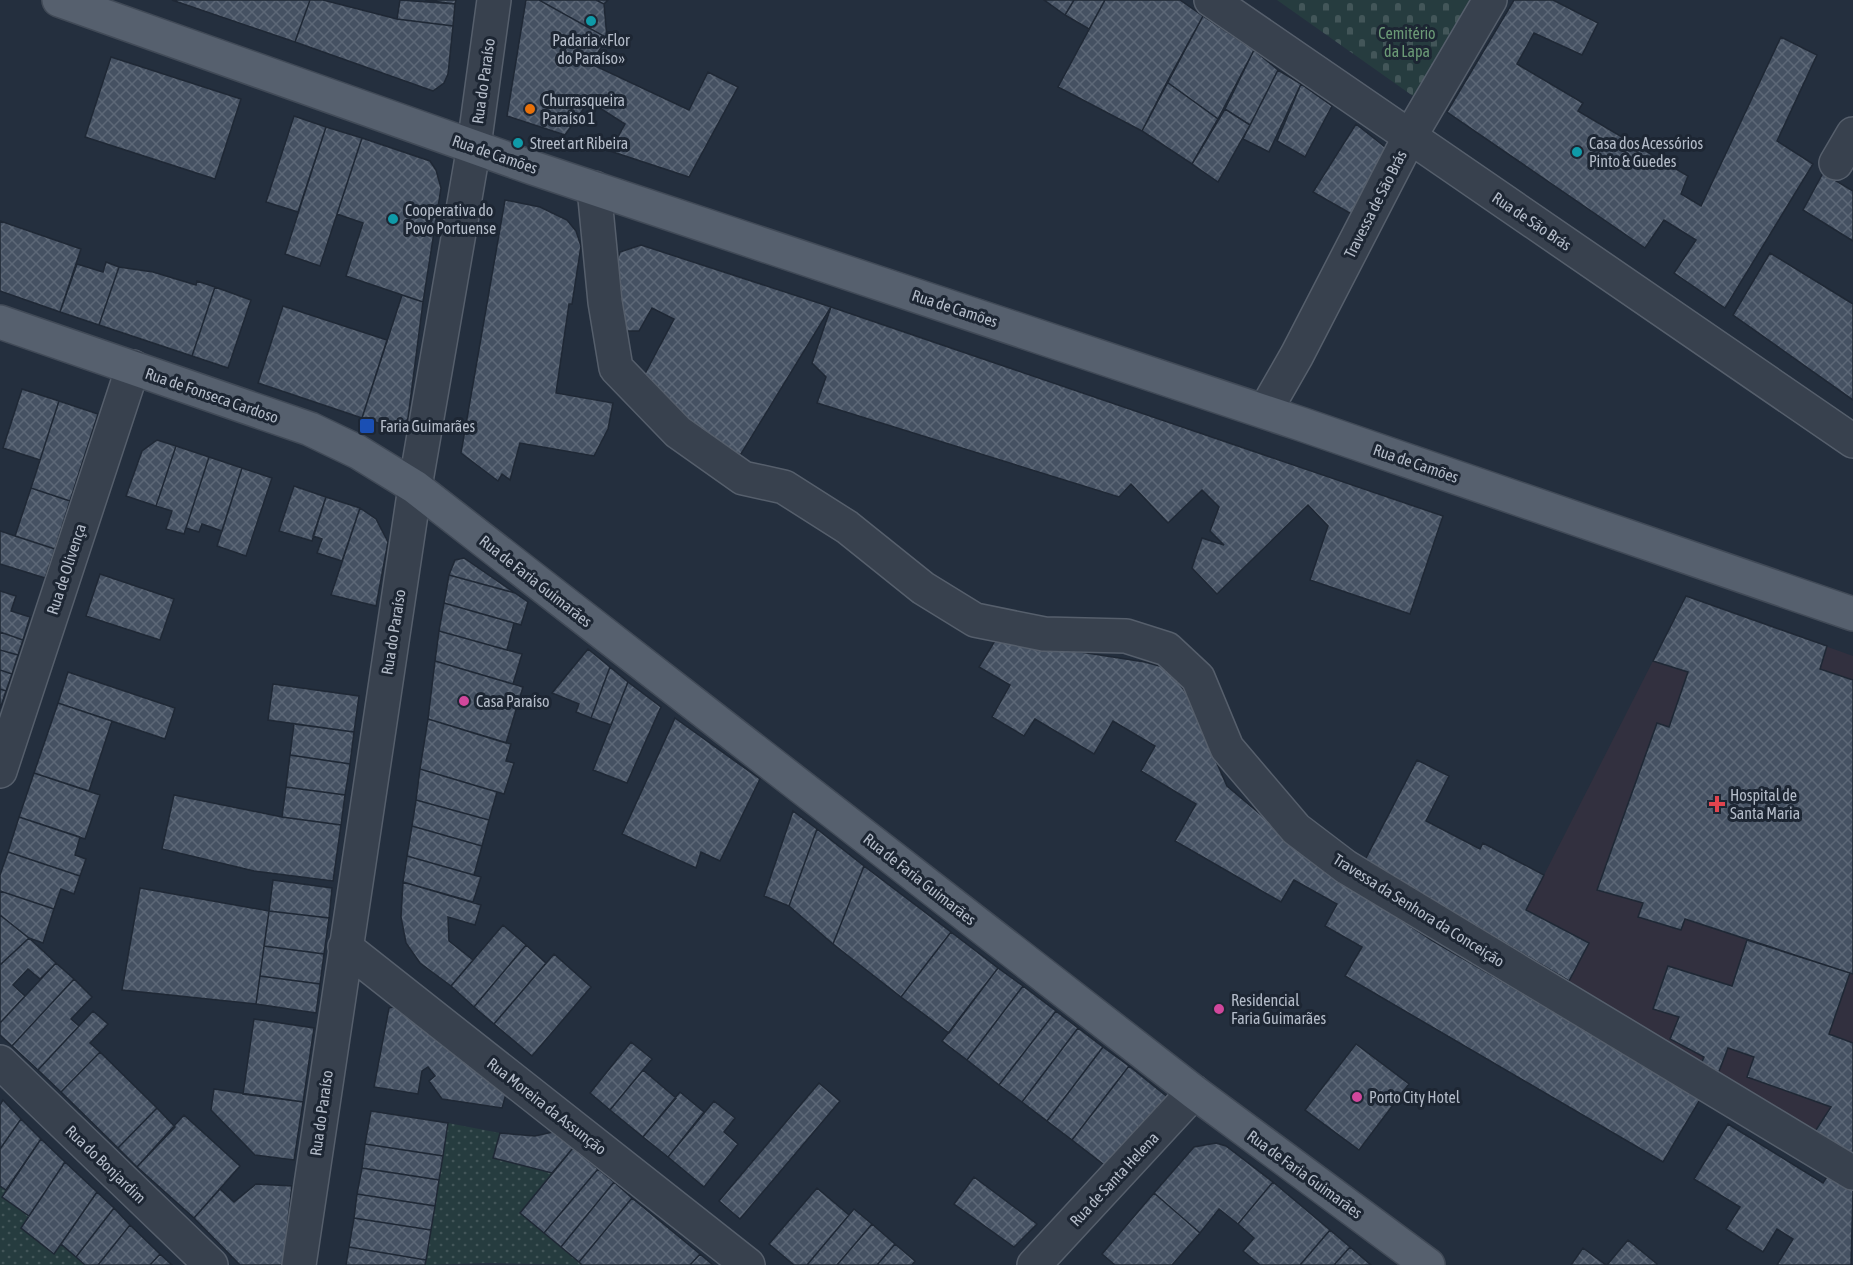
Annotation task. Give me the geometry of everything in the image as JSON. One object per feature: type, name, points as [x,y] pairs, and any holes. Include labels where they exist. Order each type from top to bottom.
[{"type":"main road","name":"Rua de Camões","points":[[58,0],[594,188],[1265,411],[1853,614]]},
{"type":"main road","name":"Rua de Fonseca Cardoso","points":[[0,322],[310,429],[358,452],[415,487]]},
{"type":"main road","name":"Rua de Faria Guimarães","points":[[415,487],[1194,1092],[1428,1265]]},
{"type":"street","name":"Rua do Paraíso","points":[[299,1265],[415,487],[474,146],[494,0]]},
{"type":"street","name":"Rua de São Brás","points":[[1212,0],[1409,138],[1853,441]]},
{"type":"street","name":"Travessa de São Brás","points":[[1265,411],[1297,355],[1409,138],[1490,0]]},
{"type":"street","points":[[1836,162],[1853,134]]},
{"type":"street","name":"Travessa da Senhora da Conceição","points":[[594,188],[605,302],[616,368],[678,432],[743,478],[784,487],[847,527],[922,588],[975,620],[1044,634],[1126,636],[1167,649],[1198,678],[1227,748],[1296,829],[1346,867],[1853,1173]]},
{"type":"street","name":"Rua de Olivença","points":[[0,771],[133,367]]},
{"type":"street","name":"Rua Moreira da Assunção","points":[[345,947],[748,1265]]},
{"type":"street","name":"Rua do Bonjardim","points":[[0,1062],[211,1265]]},
{"type":"street","name":"Rua de Santa Helena","points":[[1034,1265],[1194,1092]]},
{"type":"shaded area","name":"Hospital de Santa Maria","points":[[1686,596],[1853,656],[1853,1157],[1508,946]]},
{"type":"green space","name":"Cemitério da Lapa","points":[[1277,0],[1476,0],[1420,101]]},
{"type":"green space","points":[[448,1123],[500,1133],[493,1158],[552,1173],[520,1213],[582,1265],[488,1263],[425,1265]]},
{"type":"green space","points":[[0,1186],[6,1190],[2,1197],[29,1216],[21,1228],[54,1254],[61,1244],[85,1265],[0,1265]]},
{"type":"building","points":[[172,0],[310,0],[295,42]]},
{"type":"building","points":[[310,0],[323,0],[397,19],[453,26],[448,74],[444,83],[433,91],[295,42]]},
{"type":"building","points":[[400,0],[455,4],[453,26],[397,19]]},
{"type":"building","points":[[425,0],[456,0],[455,4]]},
{"type":"building","points":[[526,0],[608,0],[604,4],[607,38],[591,64],[689,110],[708,72],[738,87],[689,177],[610,151],[625,124],[589,101],[565,135],[507,116]]},
{"type":"building","name":"Padaria «Flor do Paraíso»","points":[[539,0],[596,0],[604,4],[607,38]]},
{"type":"building","points":[[1044,0],[1074,0],[1065,15]]},
{"type":"building","points":[[1074,0],[1105,0],[1089,29],[1065,15]]},
{"type":"building","points":[[1105,0],[1180,0],[1203,16],[1142,131],[1058,87]]},
{"type":"building","name":"Casa dos Acessórios Pinto & Guedes","points":[[1514,0],[1553,0],[1598,23],[1582,55],[1534,33],[1517,64],[1583,103],[1578,111],[1688,176],[1681,194],[1701,206],[1781,37],[1817,55],[1777,141],[1813,164],[1725,308],[1674,273],[1696,240],[1664,220],[1645,248],[1447,112]]},
{"type":"building","points":[[1203,16],[1254,50],[1218,119],[1167,82]]},
{"type":"building","points":[[1254,50],[1278,70],[1250,125],[1225,109]]},
{"type":"building","points":[[111,57],[241,99],[215,179],[85,137]]},
{"type":"building","points":[[1278,70],[1301,84],[1269,152],[1243,139]]},
{"type":"building","points":[[1167,82],[1218,119],[1192,164],[1142,131]]},
{"type":"building","points":[[1301,84],[1332,106],[1305,157],[1277,141]]},
{"type":"building","points":[[1225,109],[1250,125],[1218,182],[1192,164]]},
{"type":"building","points":[[294,116],[326,127],[298,212],[266,202]]},
{"type":"building","points":[[1356,124],[1390,151],[1355,216],[1313,192]]},
{"type":"building","points":[[326,127],[362,138],[320,266],[285,254]]},
{"type":"building","name":"Cooperativa do Povo Portuense","points":[[362,138],[430,161],[436,170],[441,188],[423,302],[346,276],[363,223],[337,214]]},
{"type":"building","points":[[1823,173],[1853,191],[1853,241],[1803,210]]},
{"type":"building","points":[[505,200],[540,207],[567,220],[576,231],[581,246],[572,304],[569,304],[556,393],[613,403],[608,429],[594,456],[520,443],[510,480],[502,474],[498,481],[461,453]]},
{"type":"building","points":[[0,221],[81,249],[60,312],[0,291]]},
{"type":"building","points":[[641,245],[831,307],[736,462],[639,385],[674,319],[652,308],[639,331],[622,331],[614,269],[620,252]]},
{"type":"building","points":[[1770,253],[1853,304],[1853,400],[1733,315]]},
{"type":"building","points":[[106,262],[119,267],[99,325],[60,312],[77,264],[103,272]]},
{"type":"building","points":[[119,267],[153,272],[196,285],[197,281],[215,287],[192,356],[99,325]]},
{"type":"building","points":[[215,287],[251,300],[228,368],[192,356]]},
{"type":"building","points":[[402,295],[423,302],[408,418],[402,429],[398,429],[362,418]]},
{"type":"building","points":[[283,306],[387,340],[362,418],[258,383]]},
{"type":"building","points":[[831,307],[1443,516],[1410,614],[1310,580],[1328,526],[1308,505],[1217,594],[1192,568],[1202,538],[1224,545],[1210,531],[1219,507],[1202,490],[1168,523],[1131,484],[1119,497],[817,403],[826,377],[812,363]]},
{"type":"building","points":[[22,389],[59,401],[40,460],[3,448]]},
{"type":"building","points":[[59,401],[98,414],[70,501],[31,488]]},
{"type":"building","points":[[157,440],[176,446],[156,506],[126,496],[142,451]]},
{"type":"building","points":[[176,446],[209,457],[184,534],[166,529],[172,511],[156,506]]},
{"type":"building","points":[[209,457],[242,468],[222,531],[202,524],[199,532],[186,528]]},
{"type":"building","points":[[242,468],[272,478],[246,556],[217,546]]},
{"type":"building","points":[[294,486],[326,497],[312,541],[279,531]]},
{"type":"building","points":[[31,488],[70,501],[55,549],[15,536]]},
{"type":"building","points":[[326,497],[360,508],[342,561],[317,553],[322,539],[313,536]]},
{"type":"building","points":[[360,508],[376,519],[388,542],[376,606],[331,595]]},
{"type":"building","points":[[0,531],[55,549],[45,578],[0,564]]},
{"type":"building","points":[[464,558],[515,593],[449,575],[455,560]]},
{"type":"building","points":[[100,574],[174,599],[160,640],[86,616]]},
{"type":"building","points":[[449,575],[515,593],[528,602],[521,625],[444,603]]},
{"type":"building","points":[[0,591],[16,596],[11,611],[30,617],[23,640],[0,632]]},
{"type":"building","points":[[1686,596],[1827,646],[1820,669],[1853,680],[1853,974],[1685,919],[1681,930],[1638,917],[1643,903],[1597,890],[1657,723],[1669,727],[1688,672],[1653,661]]},
{"type":"building","points":[[444,603],[514,623],[507,650],[439,631]]},
{"type":"building","points":[[439,631],[522,654],[513,684],[435,661]]},
{"type":"building","points":[[0,632],[23,640],[18,655],[0,650]]},
{"type":"building","points":[[996,639],[1145,662],[1170,669],[1186,693],[1227,786],[1330,873],[1433,941],[1701,1098],[1663,1162],[1345,976],[1362,947],[1325,926],[1337,904],[1294,880],[1281,902],[1175,841],[1196,804],[1141,771],[1155,746],[1113,721],[1094,754],[1035,719],[1024,736],[992,717],[1010,685],[979,667]]},
{"type":"building","points":[[588,649],[610,667],[591,718],[576,712],[579,704],[552,693]]},
{"type":"building","points":[[0,650],[18,655],[12,674],[0,670]]},
{"type":"building","points":[[435,661],[523,687],[506,743],[428,719]]},
{"type":"building","points":[[610,667],[628,682],[611,725],[591,718]]},
{"type":"building","points":[[0,670],[12,674],[6,691],[0,689]]},
{"type":"building","points":[[68,672],[175,708],[165,739],[58,703]]},
{"type":"building","points":[[628,682],[661,707],[627,783],[593,770]]},
{"type":"building","points":[[273,684],[359,696],[354,732],[268,720]]},
{"type":"building","points":[[0,689],[6,691],[0,709]]},
{"type":"building","points":[[58,703],[112,721],[89,791],[34,773]]},
{"type":"building","points":[[675,718],[760,779],[720,861],[701,852],[696,868],[622,834]]},
{"type":"building","points":[[428,719],[511,744],[506,761],[514,763],[504,794],[420,769]]},
{"type":"building","points":[[294,724],[354,732],[350,764],[290,755]]},
{"type":"building","points":[[290,755],[350,764],[345,795],[286,787]]},
{"type":"building","points":[[1417,760],[1449,776],[1426,821],[1480,849],[1483,843],[1544,875],[1526,910],[1589,943],[1569,981],[1365,860]]},
{"type":"building","points":[[420,769],[497,792],[489,820],[416,800]]},
{"type":"building","points":[[34,773],[100,795],[85,839],[19,817]]},
{"type":"building","points":[[286,787],[345,795],[341,825],[282,817]]},
{"type":"building","points":[[174,795],[282,817],[341,825],[333,881],[254,871],[162,849]]},
{"type":"building","points":[[416,800],[489,820],[482,846],[412,826]]},
{"type":"building","points":[[793,811],[817,829],[789,906],[764,896]]},
{"type":"building","points":[[19,817],[80,837],[75,855],[86,859],[80,876],[8,852]]},
{"type":"building","points":[[412,826],[482,846],[474,875],[407,856]]},
{"type":"building","points":[[817,829],[864,866],[833,944],[789,906]]},
{"type":"building","points":[[8,852],[80,876],[74,894],[61,889],[54,909],[0,891],[0,875]]},
{"type":"building","points":[[407,856],[481,877],[473,902],[403,882]]},
{"type":"building","points":[[864,866],[951,932],[901,997],[833,944]]},
{"type":"building","points":[[273,880],[332,888],[329,918],[269,911]]},
{"type":"building","points":[[403,882],[481,905],[475,925],[448,917],[449,941],[473,960],[451,986],[420,963],[406,943],[401,917]]},
{"type":"building","points":[[140,888],[269,911],[256,1004],[122,990]]},
{"type":"building","points":[[0,891],[54,909],[43,943],[29,938],[0,915]]},
{"type":"building","points":[[269,911],[329,918],[324,954],[264,946]]},
{"type":"building","points":[[0,915],[29,938],[0,965]]},
{"type":"building","points":[[503,925],[526,945],[474,1007],[451,986]]},
{"type":"building","points":[[951,932],[998,968],[949,1033],[901,997]]},
{"type":"building","points":[[29,938],[56,963],[40,979],[28,969],[13,985],[25,996],[0,1023],[0,965]]},
{"type":"building","points":[[1747,940],[1850,973],[1829,1034],[1853,1043],[1853,1157],[1814,1133],[1831,1107],[1747,1077],[1754,1057],[1728,1048],[1718,1074],[1701,1064],[1704,1057],[1670,1039],[1679,1017],[1653,1009],[1668,966],[1732,986]]},
{"type":"building","points":[[526,945],[546,963],[494,1024],[474,1007]]},
{"type":"building","points":[[264,946],[324,954],[320,984],[260,976]]},
{"type":"building","points":[[554,954],[591,987],[532,1056],[494,1024]]},
{"type":"building","points":[[56,963],[74,979],[12,1046],[0,1035],[0,1023]]},
{"type":"building","points":[[998,968],[1023,986],[967,1060],[942,1041]]},
{"type":"building","points":[[260,976],[320,984],[316,1013],[256,1004]]},
{"type":"building","points":[[74,979],[92,997],[71,1019],[79,1026],[38,1070],[12,1046]]},
{"type":"building","points":[[1023,986],[1056,1011],[999,1085],[967,1060]]},
{"type":"building","points":[[397,1006],[506,1094],[502,1108],[442,1099],[429,1081],[435,1076],[428,1067],[422,1071],[418,1094],[374,1087],[389,1008]]},
{"type":"building","points":[[93,1011],[108,1024],[90,1043],[100,1052],[61,1092],[38,1070]]},
{"type":"building","points":[[1056,1011],[1078,1028],[1022,1102],[999,1085]]},
{"type":"building","points":[[254,1019],[314,1028],[303,1102],[243,1094]]},
{"type":"building","points":[[1078,1028],[1103,1047],[1047,1121],[1022,1102]]},
{"type":"building","points":[[631,1042],[652,1059],[610,1110],[590,1093]]},
{"type":"building","name":"Porto City Hotel","points":[[1356,1044],[1409,1084],[1359,1150],[1305,1110]]},
{"type":"building","points":[[1103,1047],[1129,1066],[1072,1140],[1047,1121]]},
{"type":"building","points":[[100,1052],[157,1108],[118,1148],[61,1092]]},
{"type":"building","points":[[1129,1066],[1170,1099],[1107,1167],[1072,1140]]},
{"type":"building","points":[[643,1070],[676,1098],[643,1137],[610,1110]]},
{"type":"building","points":[[819,1083],[840,1101],[740,1219],[719,1201]]},
{"type":"building","points":[[214,1089],[303,1102],[294,1160],[255,1155],[211,1110]]},
{"type":"building","points":[[680,1092],[704,1112],[668,1157],[643,1137]]},
{"type":"building","points":[[3,1100],[21,1119],[0,1149],[0,1105]]},
{"type":"building","points":[[714,1101],[735,1118],[724,1132],[738,1144],[704,1187],[668,1157]]},
{"type":"building","points":[[157,1108],[175,1127],[137,1167],[118,1148]]},
{"type":"building","points":[[371,1111],[448,1123],[443,1156],[365,1144]]},
{"type":"building","points":[[184,1115],[240,1166],[194,1218],[137,1167]]},
{"type":"building","points":[[21,1119],[41,1139],[6,1190],[0,1186],[0,1149]]},
{"type":"building","points":[[1728,1124],[1823,1183],[1828,1175],[1853,1190],[1851,1265],[1777,1265],[1793,1239],[1777,1229],[1763,1252],[1726,1229],[1740,1207],[1694,1179]]},
{"type":"building","points":[[553,1132],[573,1148],[552,1173],[493,1158],[500,1133],[535,1136]]},
{"type":"building","points":[[41,1139],[65,1162],[29,1216],[2,1197]]},
{"type":"building","points":[[1216,1143],[1226,1146],[1273,1182],[1238,1224],[1219,1209],[1200,1233],[1154,1193],[1194,1147]]},
{"type":"building","points":[[365,1144],[443,1156],[439,1180],[362,1168]]},
{"type":"building","points":[[573,1148],[598,1169],[544,1233],[520,1213]]},
{"type":"building","points":[[65,1162],[97,1192],[54,1254],[21,1228]]},
{"type":"building","points":[[362,1168],[439,1180],[435,1206],[357,1194]]},
{"type":"building","points":[[598,1169],[614,1182],[561,1247],[544,1233]]},
{"type":"building","points":[[974,1177],[1037,1224],[1014,1247],[954,1204]]},
{"type":"building","points":[[614,1182],[632,1198],[579,1262],[561,1247]]},
{"type":"building","points":[[1273,1182],[1330,1230],[1300,1265],[1260,1265],[1243,1251],[1254,1238],[1238,1224]]},
{"type":"building","points":[[256,1184],[292,1186],[283,1265],[240,1265],[194,1218],[220,1189],[234,1202]]},
{"type":"building","points":[[817,1188],[849,1215],[807,1265],[794,1265],[769,1244]]},
{"type":"building","points":[[97,1192],[114,1208],[76,1257],[61,1244]]},
{"type":"building","points":[[1154,1193],[1200,1233],[1172,1265],[1115,1265],[1102,1254]]},
{"type":"building","points":[[357,1194],[435,1206],[431,1230],[354,1218]]},
{"type":"building","points":[[632,1198],[700,1254],[690,1265],[582,1265],[579,1262]]},
{"type":"building","points":[[114,1208],[130,1225],[98,1265],[85,1265],[76,1257]]},
{"type":"building","points":[[854,1209],[872,1224],[837,1265],[807,1265]]},
{"type":"building","points":[[354,1218],[431,1230],[426,1260],[349,1247]]},
{"type":"building","points":[[872,1224],[895,1244],[877,1265],[837,1265]]},
{"type":"building","points":[[130,1225],[160,1254],[150,1265],[98,1265]]},
{"type":"building","points":[[1330,1230],[1350,1247],[1334,1265],[1300,1265]]},
{"type":"building","points":[[1628,1240],[1657,1264],[1657,1265],[1607,1265]]},
{"type":"building","points":[[895,1244],[915,1261],[912,1265],[877,1265]]},
{"type":"building","points":[[349,1247],[426,1260],[425,1265],[346,1265]]},
{"type":"building","points":[[1350,1247],[1371,1265],[1334,1265]]},
{"type":"building","points":[[1583,1248],[1606,1265],[1571,1265]]},
{"type":"building","points":[[160,1254],[172,1265],[150,1265]]},
{"type":"building","points":[[700,1254],[713,1265],[690,1265]]},
{"type":"place","name":"Padaria «Flor do Paraíso»","points":[[591,21]]},
{"type":"place","name":"Churrasqueira Paraíso 1","points":[[530,109]]},
{"type":"place","name":"Street art Ribeira","points":[[518,143]]},
{"type":"place","name":"Casa dos Acessórios Pinto & Guedes","points":[[1577,152]]},
{"type":"place","name":"Cooperativa do Povo Portuense","points":[[393,219]]},
{"type":"place","name":"Faria Guimarães","points":[[367,426]]},
{"type":"place","name":"Casa Paraíso","points":[[464,701]]},
{"type":"place","name":"Hospital de Santa Maria","points":[[1717,804]]},
{"type":"place","name":"Residencial Faria Guimarães","points":[[1219,1009]]},
{"type":"place","name":"Porto City Hotel","points":[[1357,1097]]}]
